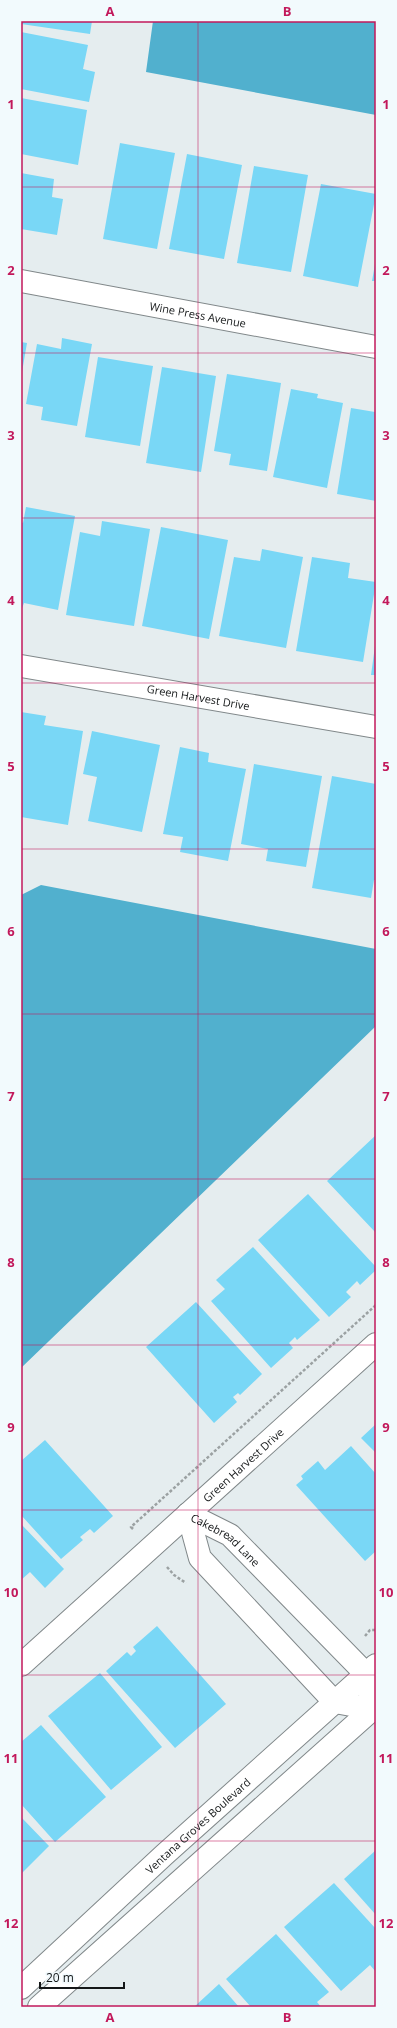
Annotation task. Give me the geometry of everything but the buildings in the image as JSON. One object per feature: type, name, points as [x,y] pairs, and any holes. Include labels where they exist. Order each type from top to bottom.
[{"type":"street","name":"Wine Press Avenue","points":[[21,281],[376,347]]},
{"type":"street","name":"Green Harvest Drive","points":[[21,666],[376,727]]},
{"type":"street","name":"Green Harvest Drive","points":[[21,1665],[376,1344]]},
{"type":"street","name":"Cakebread Lane","points":[[188,1514],[230,1535],[371,1669]]},
{"type":"street","name":"Cakebread Lane","points":[[188,1514],[200,1558],[335,1702]]},
{"type":"street","name":"Ventana Groves Boulevard","points":[[21,1988],[170,1850],[371,1669]]},
{"type":"street","points":[[371,1669],[375,1709]]},
{"type":"street","points":[[335,1702],[375,1709]]},
{"type":"street","points":[[39,2007],[375,1709]]},
{"type":"water","points":[[153,21],[376,21],[376,115],[146,72]]},
{"type":"water","points":[[41,885],[376,949],[376,1026],[21,1368],[21,895]]}]
